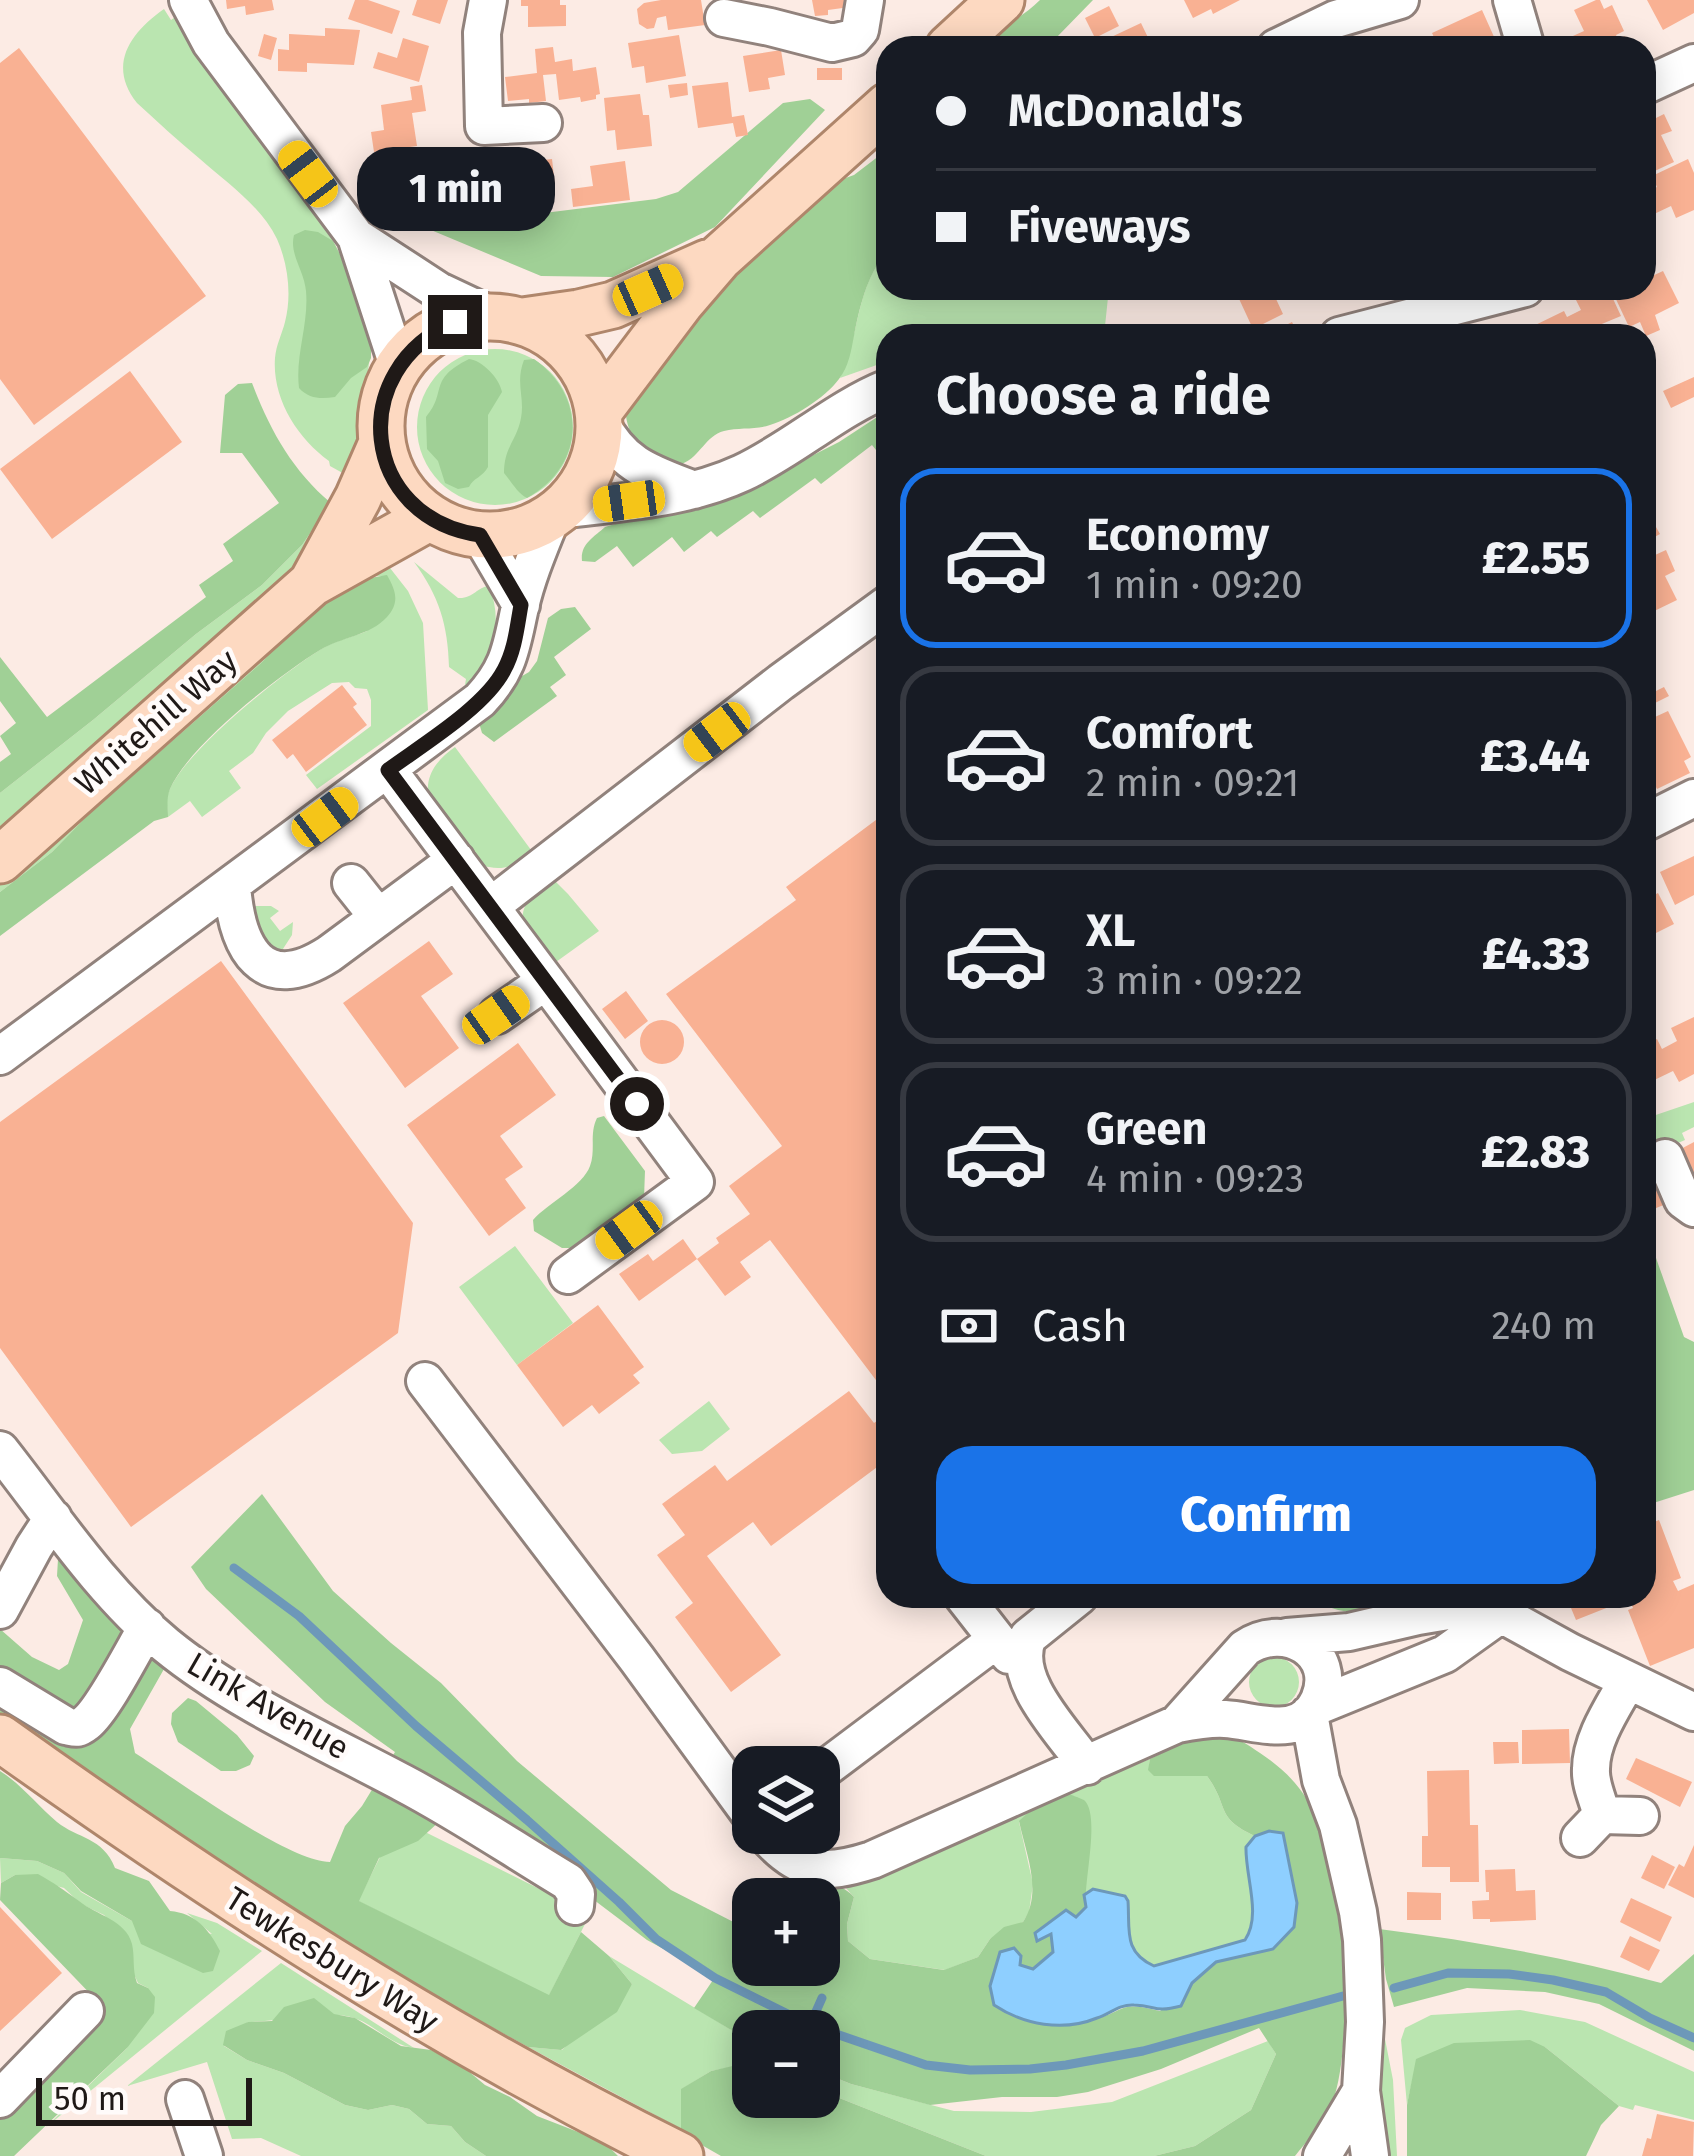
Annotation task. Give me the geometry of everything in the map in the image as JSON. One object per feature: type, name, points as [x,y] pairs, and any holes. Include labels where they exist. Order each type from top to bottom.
[{"type":"main road","points":[[962,36],[1000,0]]},
{"type":"main road","points":[[599,417],[682,301],[719,258],[876,117]]},
{"type":"main road","points":[[507,319],[550,334],[571,352],[587,375],[599,417],[598,447],[577,492],[556,513],[523,530],[480,535],[430,517],[393,476],[382,443],[381,411],[398,366],[439,329],[473,318],[579,314],[613,305],[719,258]]},
{"type":"main road","name":"Whitehill Way","points":[[312,583],[382,443]]},
{"type":"main road","name":"Whitehill Way","points":[[0,860],[312,583],[430,517]]},
{"type":"main road","name":"Tewkesbury Way","points":[[0,1738],[339,1967],[465,2041],[680,2156]]},
{"type":"street","points":[[188,0],[211,43],[356,237],[398,366]]},
{"type":"street","points":[[488,0],[482,33],[484,126],[543,123]]},
{"type":"street","points":[[724,18],[843,42],[860,30],[865,0]]},
{"type":"street","points":[[1301,36],[1336,19],[1400,0]]},
{"type":"street","points":[[1511,0],[1522,36]]},
{"type":"street","points":[[1656,80],[1694,63]]},
{"type":"street","points":[[356,237],[439,291],[507,319]]},
{"type":"street","points":[[1395,324],[1482,300]]},
{"type":"street","points":[[0,1056],[480,700],[496,683],[513,648],[521,605],[556,513],[694,490],[746,471],[876,395]]},
{"type":"street","points":[[599,417],[617,450],[635,466],[694,490]]},
{"type":"street","points":[[480,535],[521,605]]},
{"type":"street","points":[[490,906],[876,613]]},
{"type":"street","points":[[388,770],[695,1182],[568,1275]]},
{"type":"street","points":[[1656,817],[1694,798]]},
{"type":"street","points":[[232,886],[244,942],[261,962],[278,970],[295,970],[316,962],[456,860]]},
{"type":"street","points":[[351,883],[378,917]]},
{"type":"street","points":[[496,1015],[546,981]]},
{"type":"street","points":[[1665,1158],[1683,1200],[1694,1208]]},
{"type":"street","points":[[425,1381],[732,1789]]},
{"type":"street","name":"Link Avenue","points":[[0,1450],[111,1589],[185,1659],[453,1829],[533,1874],[571,1885],[577,1897],[575,1906]]},
{"type":"street","points":[[0,1610],[53,1518]]},
{"type":"street","points":[[973,1608],[1010,1652],[1088,1766]]},
{"type":"street","points":[[840,1760],[1024,1645],[1064,1608]]},
{"type":"street","points":[[1178,1724],[1245,1648],[1258,1640],[1349,1632],[1474,1608]]},
{"type":"street","points":[[784,1854],[807,1868],[850,1868],[1178,1724],[1290,1718],[1445,1654],[1500,1608]]},
{"type":"street","points":[[1509,1608],[1628,1680],[1694,1712]]},
{"type":"street","points":[[0,1686],[66,1726],[79,1727],[100,1703],[147,1627]]},
{"type":"street","points":[[1287,1637],[1312,1652],[1320,1666],[1322,1690],[1290,1718]]},
{"type":"street","points":[[1236,1660],[1233,1697],[1239,1708],[1290,1718]]},
{"type":"street","points":[[1628,1680],[1592,1757],[1591,1827],[1640,1816]]},
{"type":"street","points":[[1290,1718],[1338,1825],[1360,1926],[1365,2022],[1361,2091],[1370,2156]]},
{"type":"street","points":[[0,2099],[85,2011]]},
{"type":"street","points":[[1322,2156],[1361,2091]]},
{"type":"street","points":[[185,2099],[204,2156]]},
{"type":"green space","points":[[1040,0],[1093,0],[1058,36],[992,36]]},
{"type":"green space","points":[[164,9],[171,20],[178,15],[313,204],[346,265],[371,349],[357,451],[348,476],[330,466],[307,441],[282,402],[275,358],[288,290],[277,239],[253,206],[137,103],[128,89],[123,63],[126,51],[141,28]]},
{"type":"green space","points":[[810,99],[825,110],[715,227],[613,277],[541,276],[419,225],[656,199],[678,192],[783,103]]},
{"type":"green space","points":[[876,158],[876,268],[839,379],[817,400],[779,422],[718,434],[682,464],[662,465],[653,460],[632,436],[627,398],[732,273],[826,185],[854,175]]},
{"type":"green space","points":[[305,230],[333,241],[371,328],[367,367],[335,397],[316,397],[299,388],[306,291],[293,242],[294,235]]},
{"type":"green space","points":[[876,268],[876,300],[1108,300],[1105,324],[876,324],[876,365],[840,378]]},
{"type":"green space","points":[[495,349],[525,355],[550,372],[567,397],[573,427],[567,457],[550,482],[525,499],[495,505],[465,499],[440,482],[423,457],[417,427],[423,397],[440,372],[465,355]]},
{"type":"green space","points":[[469,359],[490,371],[502,392],[488,415],[488,467],[469,487],[458,489],[445,483],[438,461],[427,449],[426,417],[448,373]]},
{"type":"green space","points":[[534,359],[564,392],[572,431],[560,468],[527,498],[504,473],[521,418],[521,368],[524,360]]},
{"type":"green space","points":[[252,383],[284,448],[331,503],[302,545],[262,585],[0,793],[0,762],[11,754],[0,736],[16,723],[0,701],[0,657],[47,717],[206,597],[199,585],[233,561],[223,544],[279,503],[242,453],[220,453],[225,395],[238,384]]},
{"type":"green space","points":[[876,418],[876,450],[872,445],[821,484],[815,478],[760,518],[753,511],[717,537],[711,531],[684,552],[672,537],[633,567],[617,546],[595,562],[582,561],[585,545],[605,527],[768,478]]},
{"type":"green space","points":[[331,503],[309,557],[0,835],[0,793],[262,585],[302,545]]},
{"type":"green space","points":[[414,562],[458,598],[489,586],[496,615],[493,642],[464,691],[466,679],[449,667],[436,599]]},
{"type":"green space","points":[[390,568],[408,591],[423,623],[428,710],[317,789],[306,775],[371,726],[367,689],[349,682],[332,683],[288,711],[253,753],[229,771],[241,788],[202,817],[190,801],[168,817],[167,798],[174,781],[210,738],[307,659],[328,645],[367,631],[387,576],[374,576]]},
{"type":"green space","points":[[387,575],[395,596],[387,617],[320,650],[259,694],[180,771],[169,793],[168,817],[154,821],[0,936],[0,892],[52,852],[261,663],[282,635],[317,604],[339,587]]},
{"type":"green space","points":[[575,607],[591,629],[554,657],[566,675],[550,687],[557,696],[494,742],[482,733],[479,723],[537,661],[548,618]]},
{"type":"green space","points":[[277,640],[261,663],[52,852],[0,892],[0,880]]},
{"type":"green space","points":[[455,747],[534,854],[507,867],[489,867],[451,831],[428,785],[437,763]]},
{"type":"green space","points":[[548,874],[599,931],[549,967],[523,920],[528,901]]},
{"type":"green space","points":[[255,906],[279,911],[270,918],[280,931],[293,922],[292,935],[281,952],[261,933]]},
{"type":"green space","points":[[1694,1102],[1694,1127],[1682,1133],[1685,1140],[1656,1149],[1656,1115]]},
{"type":"green space","points":[[604,1116],[645,1171],[644,1198],[576,1248],[562,1248],[534,1231],[533,1220],[586,1173],[595,1124]]},
{"type":"green space","points":[[515,1246],[573,1323],[517,1365],[459,1287]]},
{"type":"green space","points":[[1656,1258],[1684,1337],[1694,1342],[1694,1490],[1656,1502]]},
{"type":"green space","points":[[709,1401],[730,1429],[702,1451],[672,1454],[659,1440]]},
{"type":"green space","points":[[262,1494],[333,1591],[441,1683],[517,1761],[671,1890],[732,1921],[732,1986],[840,1986],[840,1887],[854,1897],[848,1941],[870,1959],[944,1970],[978,1957],[990,1939],[1004,1927],[1023,1922],[1029,1910],[1031,1873],[1019,1821],[1035,1806],[1066,1793],[1084,1800],[1089,1808],[1086,1907],[1051,1933],[1053,1952],[1033,1969],[1000,1952],[1040,2025],[1086,2022],[1129,2007],[1160,2011],[1216,1962],[1272,1949],[1269,1831],[1255,1836],[1233,1823],[1207,1776],[1154,1776],[1148,1770],[1150,1759],[1202,1736],[1236,1738],[1280,1768],[1302,1791],[1330,1862],[1345,1994],[1340,2074],[1332,2104],[1295,2156],[1154,2156],[1195,2146],[1251,2110],[1276,2054],[1259,2028],[1161,2069],[1057,2097],[930,2105],[851,2084],[840,2080],[840,2010],[732,2010],[732,2031],[694,2008],[715,1977],[647,1940],[488,1820],[441,1820],[418,1841],[379,1858],[359,1901],[549,1995],[581,1932],[632,1984],[617,2012],[561,2050],[528,2047],[330,1939],[0,1723],[0,1629],[32,1657],[59,1670],[68,1664],[83,1620],[57,1576],[58,1559],[69,1554],[163,1657],[164,1669],[130,1729],[135,1753],[261,1834],[288,1849],[330,1862],[345,1826],[395,1752],[325,1702],[206,1589],[191,1567]]},
{"type":"green space","points":[[1332,1608],[1374,1608],[1359,1612]]},
{"type":"green space","points":[[1274,1657],[1292,1664],[1299,1682],[1292,1700],[1274,1707],[1256,1700],[1249,1682],[1256,1664]]},
{"type":"green space","points":[[188,1698],[237,1735],[254,1756],[250,1765],[221,1771],[178,1742],[172,1713]]},
{"type":"green space","points":[[1150,1759],[1149,1770],[1207,1776],[1228,1817],[1255,1836],[1246,1848],[1251,1933],[1237,1944],[1154,1966],[1133,1947],[1128,1901],[1093,1889],[1084,1895],[1091,1820],[1066,1793]]},
{"type":"green space","points":[[0,1771],[57,1822],[104,1850],[115,1868],[149,1881],[170,1911],[200,1924],[220,1951],[213,1971],[203,1973],[141,1944],[132,1921],[81,1891],[64,1873],[37,1861],[0,1858]]},
{"type":"green space","points":[[1035,1806],[1019,1822],[1033,1884],[1029,1912],[1023,1922],[990,1939],[978,1957],[945,1970],[870,1959],[848,1941],[854,1897],[845,1887],[893,1872]]},
{"type":"green space","points":[[399,1819],[590,1914],[549,1996],[358,1901]]},
{"type":"green space","points":[[0,1858],[37,1861],[64,1873],[81,1892],[132,1921],[212,1934],[187,1913],[217,1923],[262,1951],[45,2128],[127,2048],[148,1988],[138,1983],[132,1970],[132,1945],[104,1915],[81,1904],[64,1888],[15,1875],[1,1883]]},
{"type":"green space","points":[[38,1874],[124,1929],[132,1944],[137,1983],[155,1997],[154,2013],[127,2048],[14,2156],[0,2156],[0,2118],[104,2017],[100,2004],[0,1900],[1,1883],[15,1875]]},
{"type":"green space","points":[[1379,1929],[1521,1951],[1661,1983],[1694,1954],[1694,2051],[1599,2004],[1545,1992],[1467,1988],[1394,2007]]},
{"type":"green space","points":[[609,1956],[732,2030],[732,2067],[711,2071],[682,2089],[681,2129],[528,2047],[562,2050],[632,1984]]},
{"type":"green space","points":[[281,1963],[414,2048],[354,2018],[331,2015],[248,2022],[224,2046],[345,2105],[368,2110],[392,2105],[409,2109],[427,2124],[451,2126],[486,2156],[301,2156],[261,2138],[232,2139],[207,2062],[127,2086]]},
{"type":"green space","points":[[314,1998],[334,2014],[355,2018],[401,2046],[431,2050],[461,2065],[537,2116],[604,2142],[618,2156],[486,2156],[451,2126],[427,2124],[409,2109],[392,2105],[368,2110],[345,2105],[223,2045],[226,2031],[248,2022],[272,2021],[284,2007]]},
{"type":"green space","points":[[1520,2010],[1585,2022],[1694,2072],[1694,2120],[1635,2105],[1633,2110],[1619,2106],[1545,2047],[1417,2059],[1407,2105],[1401,2040],[1405,2028],[1431,2015]]},
{"type":"green space","points":[[1379,2039],[1385,2039],[1393,2080],[1397,2156],[1384,2156]]},
{"type":"green space","points":[[1530,2040],[1619,2106],[1601,2125],[1586,2156],[1407,2156],[1407,2105],[1416,2059],[1454,2043]]},
{"type":"green space","points":[[1268,2041],[1276,2054],[1251,2110],[1195,2146],[1154,2156],[986,2156],[840,2098],[840,2080],[954,2111],[1031,2112],[1112,2102]]},
{"type":"green space","points":[[732,2066],[732,2118],[840,2118],[840,2098],[986,2156],[721,2156],[681,2129],[681,2089],[711,2071]]},
{"type":"water","points":[[1283,1833],[1297,1903],[1294,1927],[1273,1949],[1216,1962],[1192,1983],[1181,2006],[1172,2008],[1129,2005],[1084,2022],[1057,2025],[1031,2022],[994,2005],[990,1986],[1000,1952],[1014,1948],[1021,1956],[1020,1965],[1033,1969],[1053,1952],[1051,1934],[1037,1941],[1035,1933],[1066,1910],[1076,1917],[1086,1907],[1084,1895],[1093,1889],[1125,1896],[1133,1947],[1154,1966],[1245,1940],[1253,1907],[1246,1847],[1255,1836]]},
{"type":"building","points":[[226,0],[272,0],[274,10],[246,15],[245,6],[227,9]]},
{"type":"building","points":[[355,0],[400,11],[392,34],[348,19]]},
{"type":"building","points":[[417,0],[448,0],[440,24],[412,15]]},
{"type":"building","points":[[521,0],[560,0],[560,5],[566,5],[566,26],[528,27],[528,6],[521,6]]},
{"type":"building","points":[[661,0],[701,0],[705,25],[668,30],[666,16],[657,18],[654,28],[639,24],[637,9]]},
{"type":"building","points":[[812,0],[849,0],[850,7],[815,16]]},
{"type":"building","points":[[1184,0],[1240,0],[1193,18]]},
{"type":"building","points":[[1596,0],[1604,9],[1612,5],[1624,31],[1616,36],[1573,36],[1584,31],[1574,10]]},
{"type":"building","points":[[1647,0],[1694,0],[1694,13],[1663,30]]},
{"type":"building","points":[[1109,6],[1119,26],[1094,36],[1085,18]]},
{"type":"building","points":[[1482,10],[1494,36],[1433,36]]},
{"type":"building","points":[[1141,23],[1147,36],[1113,36]]},
{"type":"building","points":[[325,28],[360,30],[354,65],[307,63],[307,72],[278,71],[278,49],[289,50],[289,34],[325,36]]},
{"type":"building","points":[[264,34],[277,38],[271,60],[258,56]]},
{"type":"building","points":[[679,35],[686,76],[646,83],[644,66],[632,68],[628,43]]},
{"type":"building","points":[[403,38],[429,46],[419,82],[373,68],[378,52],[397,58]]},
{"type":"building","points":[[553,47],[555,62],[572,59],[573,71],[596,67],[600,94],[596,99],[559,100],[556,74],[543,75],[546,101],[508,101],[505,77],[537,73],[535,49]]},
{"type":"building","points":[[19,48],[206,296],[34,425],[0,379],[0,63]]},
{"type":"building","points":[[781,50],[785,75],[768,78],[770,89],[749,92],[743,56]]},
{"type":"building","points":[[817,68],[842,68],[842,80],[817,80]]},
{"type":"building","points":[[728,82],[732,117],[744,115],[748,135],[736,137],[733,123],[698,128],[692,86]]},
{"type":"building","points":[[687,83],[688,95],[670,98],[668,85]]},
{"type":"building","points":[[422,85],[426,111],[412,113],[417,146],[374,152],[371,132],[384,130],[381,105],[412,100],[410,87]]},
{"type":"building","points":[[640,94],[643,115],[649,115],[652,146],[617,150],[615,130],[607,131],[604,98]]},
{"type":"building","points":[[1664,114],[1672,131],[1661,135],[1674,162],[1656,170],[1656,118]]},
{"type":"building","points":[[420,158],[432,217],[419,218],[398,210],[391,162]]},
{"type":"building","points":[[493,158],[496,185],[451,191],[447,163]]},
{"type":"building","points":[[552,159],[555,185],[549,185],[551,199],[530,201],[529,190],[518,191],[520,211],[505,213],[503,190],[512,189],[509,164]]},
{"type":"building","points":[[1688,159],[1694,173],[1694,210],[1676,218],[1671,206],[1656,213],[1656,174]]},
{"type":"building","points":[[625,161],[630,200],[573,207],[571,189],[593,186],[590,166]]},
{"type":"building","points":[[457,202],[460,224],[438,227],[435,205]]},
{"type":"building","points":[[1663,271],[1679,303],[1655,315],[1660,330],[1656,332],[1656,324],[1628,324],[1616,300],[1656,300],[1656,274]]},
{"type":"building","points":[[1240,300],[1277,300],[1283,314],[1263,324],[1251,324]]},
{"type":"building","points":[[1576,300],[1614,300],[1621,316],[1602,324],[1537,324],[1564,311],[1567,317],[1581,310]]},
{"type":"building","points":[[130,371],[182,442],[52,539],[0,469]]},
{"type":"building","points":[[1694,377],[1694,397],[1671,408],[1663,391]]},
{"type":"building","points":[[1666,550],[1675,571],[1665,576],[1677,600],[1656,610],[1656,555]]},
{"type":"building","points":[[342,685],[367,725],[306,772],[293,754],[287,759],[272,740]]},
{"type":"building","points":[[1664,687],[1669,696],[1656,702],[1656,691]]},
{"type":"building","points":[[1668,711],[1691,757],[1684,761],[1690,773],[1657,789],[1656,787],[1656,716]]},
{"type":"building","points":[[876,820],[876,1380],[770,1240],[740,1262],[751,1277],[725,1296],[697,1259],[719,1243],[716,1238],[750,1214],[729,1186],[782,1146],[666,994],[796,900],[786,887]]},
{"type":"building","points":[[1694,856],[1694,895],[1675,905],[1660,872]]},
{"type":"building","points":[[1656,894],[1674,924],[1656,933]]},
{"type":"building","points":[[429,941],[453,974],[421,996],[459,1048],[405,1088],[343,1003]]},
{"type":"building","points":[[221,961],[413,1223],[398,1333],[131,1527],[0,1348],[0,1122]]},
{"type":"building","points":[[626,991],[648,1021],[625,1039],[602,1009]]},
{"type":"building","points":[[1694,1017],[1694,1074],[1679,1082],[1673,1071],[1656,1079],[1656,1040],[1662,1049],[1677,1041],[1671,1028]]},
{"type":"building","points":[[662,1020],[678,1026],[684,1042],[678,1058],[662,1064],[646,1058],[640,1042],[646,1026]]},
{"type":"building","points":[[518,1043],[556,1095],[500,1136],[523,1167],[505,1179],[526,1208],[489,1236],[407,1125]]},
{"type":"building","points":[[1694,1142],[1694,1182],[1677,1151]]},
{"type":"building","points":[[1656,1179],[1666,1204],[1656,1208]]},
{"type":"building","points":[[683,1239],[697,1259],[639,1301],[619,1274],[648,1254],[653,1261]]},
{"type":"building","points":[[598,1305],[644,1367],[633,1375],[640,1383],[599,1414],[592,1405],[563,1427],[517,1365]]},
{"type":"building","points":[[849,1391],[876,1422],[876,1468],[771,1546],[753,1522],[707,1556],[781,1655],[731,1692],[675,1617],[693,1603],[657,1555],[685,1535],[662,1504],[715,1465],[727,1481]]},
{"type":"building","points":[[1656,1521],[1681,1578],[1673,1581],[1678,1591],[1694,1584],[1694,1648],[1650,1666],[1628,1610],[1656,1608]]},
{"type":"building","points":[[1571,1608],[1606,1608],[1576,1620]]},
{"type":"building","points":[[1569,1729],[1570,1763],[1522,1764],[1522,1730]]},
{"type":"building","points":[[1493,1742],[1518,1742],[1519,1763],[1494,1764]]},
{"type":"building","points":[[1636,1758],[1692,1782],[1680,1807],[1626,1779]]},
{"type":"building","points":[[1469,1770],[1470,1825],[1478,1825],[1479,1882],[1450,1882],[1450,1867],[1422,1867],[1422,1836],[1428,1836],[1427,1771]]},
{"type":"building","points":[[1694,1845],[1694,1898],[1668,1885],[1679,1864],[1684,1867]]},
{"type":"building","points":[[1652,1855],[1675,1867],[1664,1889],[1641,1878]]},
{"type":"building","points":[[1515,1869],[1516,1891],[1535,1890],[1536,1920],[1473,1919],[1472,1901],[1489,1900],[1485,1870]]},
{"type":"building","points":[[1407,1892],[1441,1893],[1441,1920],[1407,1920]]},
{"type":"building","points":[[1631,1898],[1672,1917],[1660,1942],[1620,1922]]},
{"type":"building","points":[[0,1907],[62,1973],[0,2031]]},
{"type":"building","points":[[1630,1936],[1660,1950],[1649,1971],[1620,1957]]},
{"type":"building","points":[[1657,2114],[1694,2122],[1693,2156],[1642,2156]]},
{"type":"waterway","points":[[234,1568],[299,1616],[656,1939],[715,1978],[810,2025],[926,2065],[1030,2069],[1143,2051],[1343,1996]]},
{"type":"waterway","points":[[1394,1988],[1448,1973],[1553,1980],[1606,1992],[1694,2038]]},
{"type":"waterway","points":[[817,2010],[822,1998]]},
{"type":"route","points":[[455,322],[423,339],[398,366],[381,411],[382,443],[403,492],[442,524],[480,535],[521,605],[513,648],[496,683],[388,770],[637,1104]]}]
